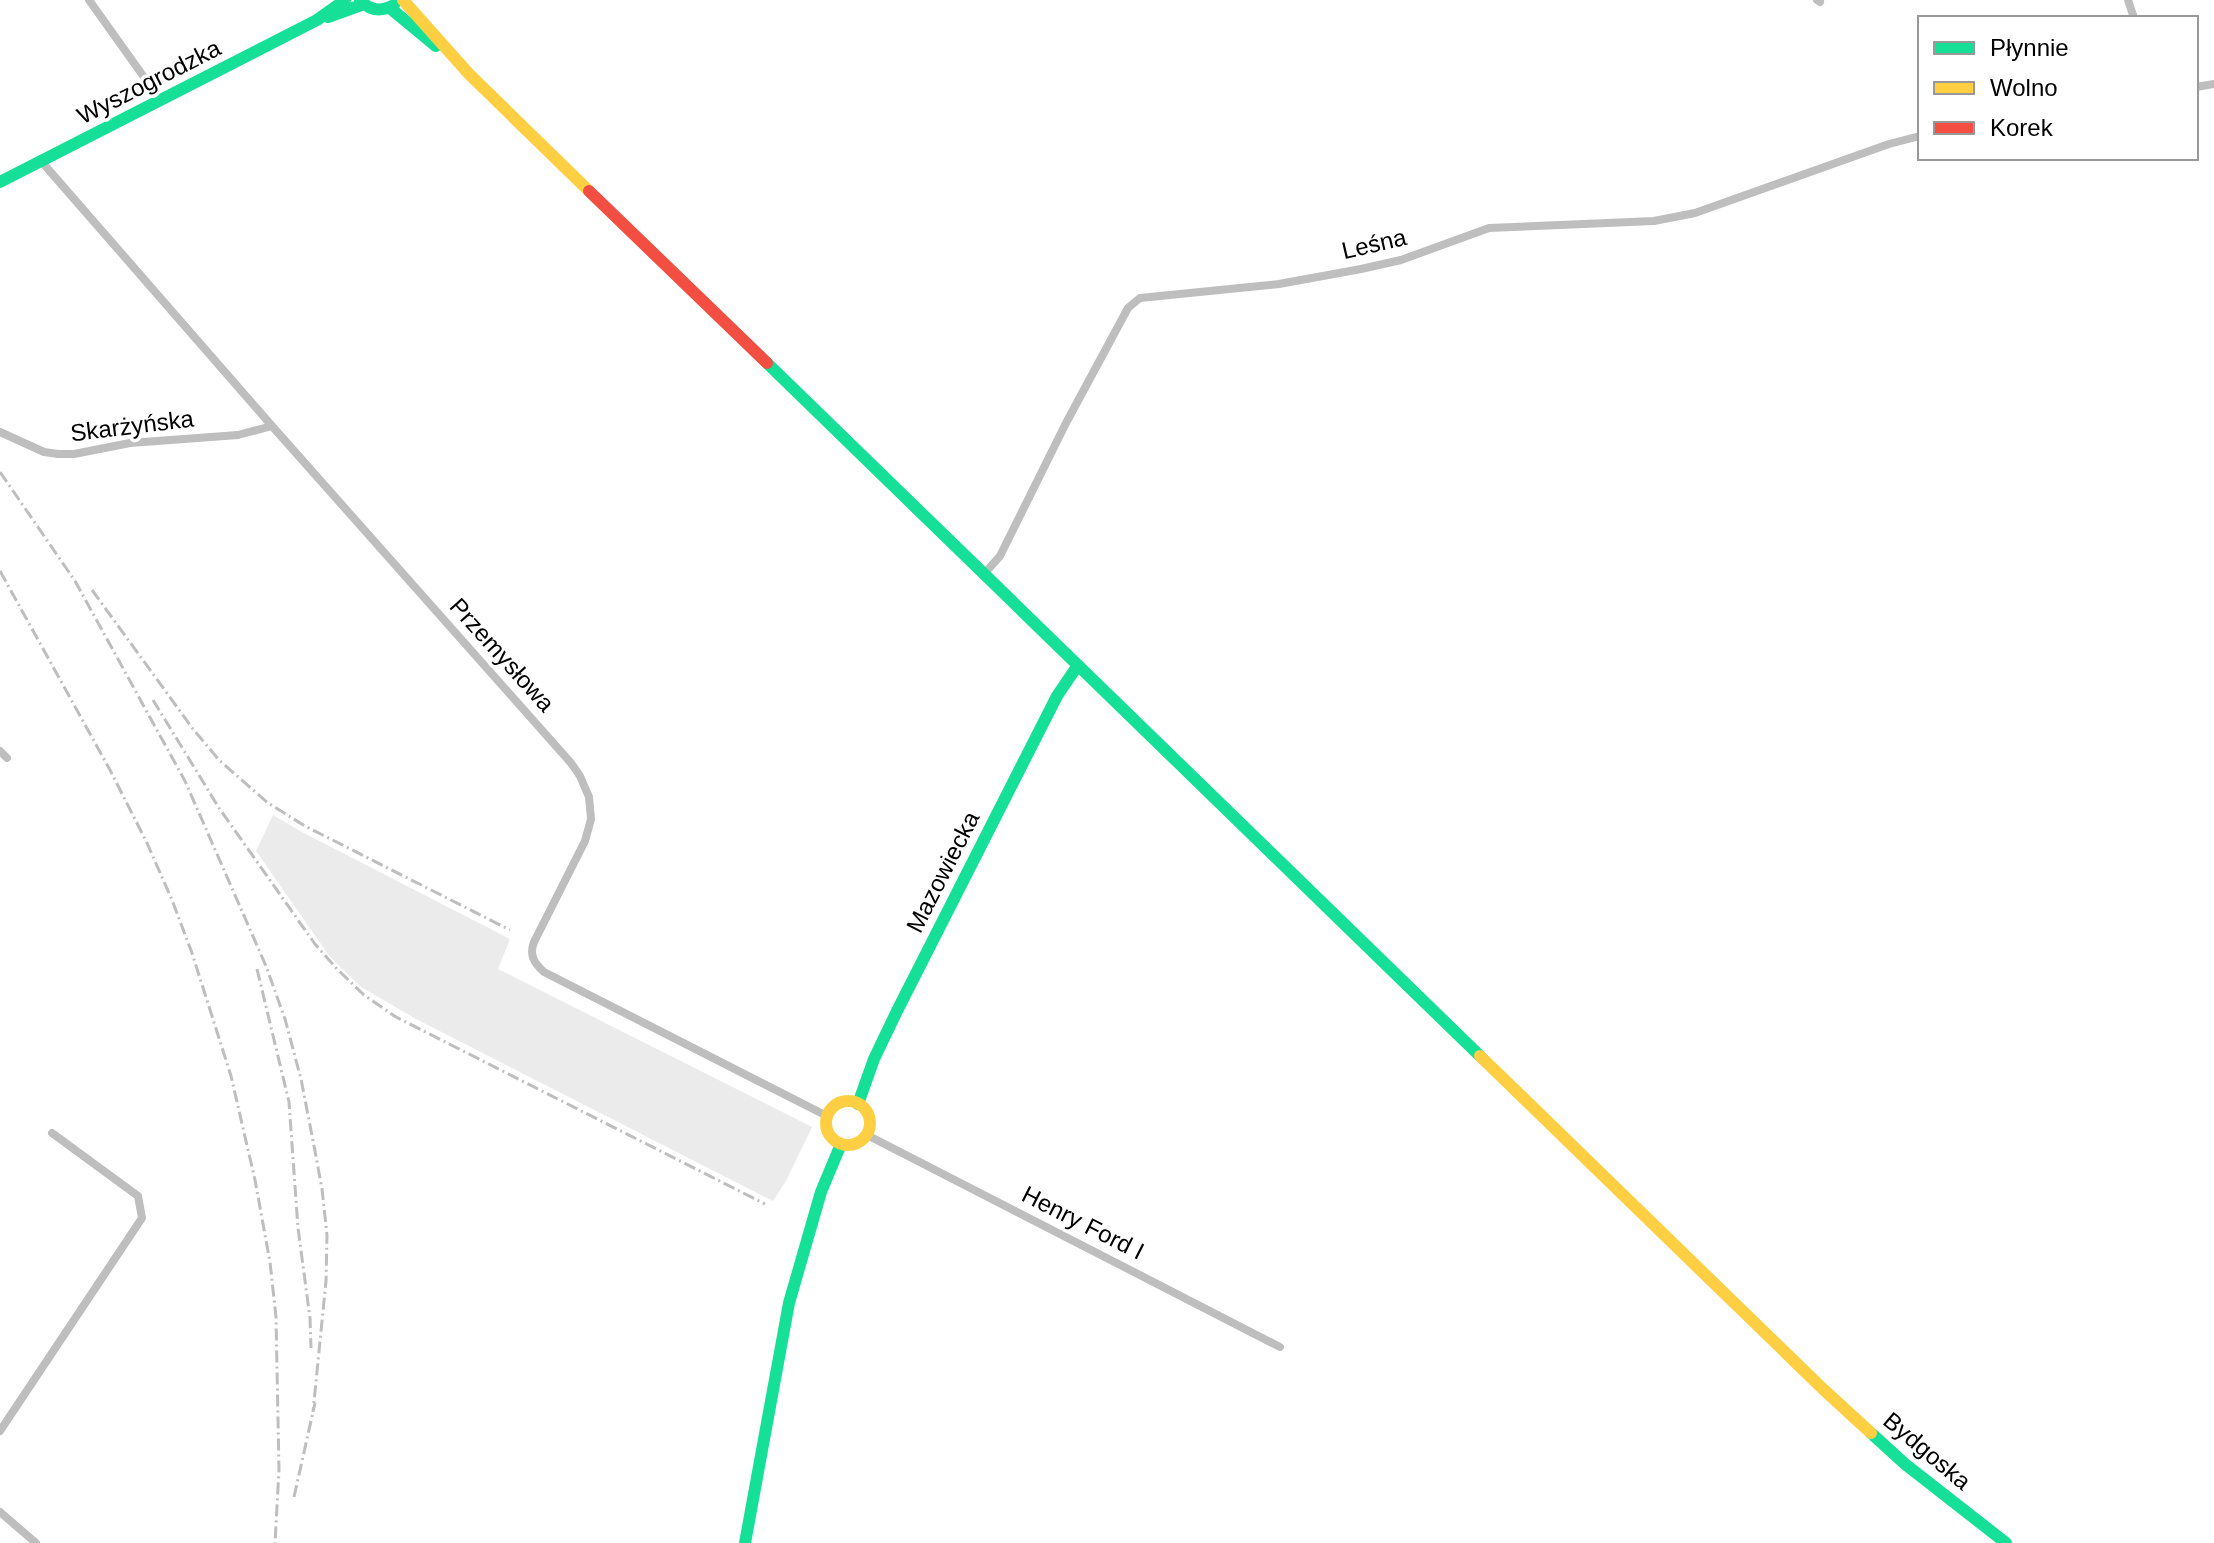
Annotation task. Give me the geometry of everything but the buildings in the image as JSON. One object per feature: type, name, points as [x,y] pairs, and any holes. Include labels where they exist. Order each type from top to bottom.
[{"type":"main road","name":"Wyszogrodzka","points":[[317,20],[345,0]]},
{"type":"main road","name":"Wyszogrodzka","points":[[0,182],[317,20],[362,2]]},
{"type":"main road","points":[[362,2],[377,11],[397,3]]},
{"type":"main road","name":"Bydgoska","points":[[397,3],[1823,1389],[1905,1464],[2006,1543]]},
{"type":"main road","name":"Mazowiecka","points":[[858,1104],[874,1059],[903,998],[1066,680],[1078,665]]},
{"type":"main road","points":[[843,1102],[858,1104],[868,1113],[867,1135],[858,1143],[841,1144],[828,1133],[827,1116],[843,1102]]},
{"type":"main road","points":[[745,1543],[789,1303],[821,1192],[841,1144]]},
{"type":"street","points":[[89,0],[161,101]]},
{"type":"street","name":"Leśna","points":[[984,574],[1000,556],[1128,308],[1140,298],[1279,284],[1361,269],[1401,260],[1489,228],[1654,221],[1695,213],[1918,137]]},
{"type":"street","name":"Przemysłowa","points":[[41,161],[580,776],[589,797],[591,819],[585,841],[531,949],[535,964],[544,972],[827,1116]]},
{"type":"street","name":"Skarżyńska","points":[[0,432],[44,452],[74,454],[130,443],[238,435],[272,426]]},
{"type":"street","points":[[0,1431],[142,1218],[138,1196],[52,1133]]},
{"type":"street","name":"Henry Ford I","points":[[867,1135],[1280,1347]]},
{"type":"street","points":[[0,1512],[36,1543]]},
{"type":"shaded area","points":[[273,815],[510,939],[498,969],[812,1127],[773,1201],[416,1019],[361,987],[330,957],[256,851]]},
{"type":"railway","points":[[0,472],[75,581],[185,781],[266,966],[285,1019],[301,1079],[322,1189],[327,1235],[326,1281],[313,1412]]},
{"type":"railway","points":[[0,571],[147,843],[192,953],[231,1076],[255,1180],[270,1262],[276,1317],[279,1470],[275,1543]]},
{"type":"railway","points":[[92,590],[193,729],[219,760],[268,803],[305,826],[510,930]]},
{"type":"railway","points":[[153,700],[219,808],[315,944],[364,995],[396,1017],[765,1204]]},
{"type":"railway","points":[[257,969],[289,1102],[311,1348]]},
{"type":"railway","points":[[294,1497],[315,1403]]},
{"type":"traffic: fast","points":[[0,182],[317,20],[345,0]]},
{"type":"traffic: fast","points":[[360,0],[376,9],[394,5]]},
{"type":"traffic: fast","points":[[328,17],[364,4]]},
{"type":"traffic: fast","points":[[390,8],[436,46]]},
{"type":"traffic: fast","points":[[767,363],[1480,1056]]},
{"type":"traffic: fast","points":[[858,1104],[874,1059],[897,1011],[1057,696],[1078,665]]},
{"type":"traffic: fast","points":[[745,1543],[789,1303],[821,1192],[841,1144]]},
{"type":"traffic: fast","points":[[1871,1433],[1905,1464],[2006,1543]]},
{"type":"traffic: slow","points":[[403,0],[469,74],[589,191]]},
{"type":"traffic: slow","points":[[1480,1056],[1871,1433]]},
{"type":"traffic: slow","points":[[848,1101],[864,1107],[870,1123],[864,1139],[848,1145],[832,1139],[826,1123],[832,1107],[848,1101]]},
{"type":"traffic: jam","points":[[589,191],[767,363]]}]
